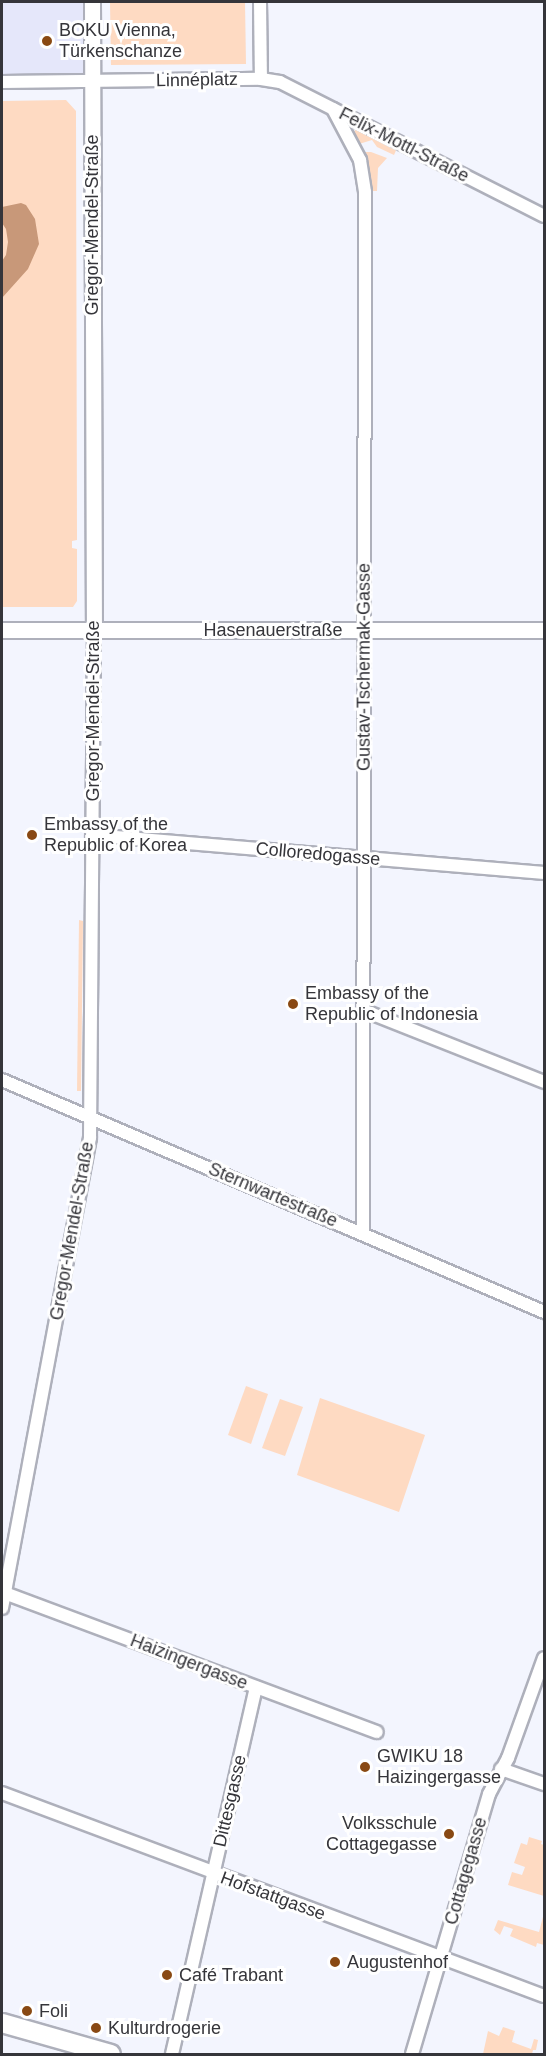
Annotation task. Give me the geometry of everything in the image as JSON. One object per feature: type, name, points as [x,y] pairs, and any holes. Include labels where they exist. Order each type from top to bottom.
[{"type":"main road","points":[[2,2023],[111,2055]]},
{"type":"street","name":"Gregor-Mendel-Straße","points":[[2,1608],[3,1592],[90,1138],[94,630],[92,2]]},
{"type":"street","name":"Linnéplatz","points":[[2,82],[261,80],[260,2]]},
{"type":"street","name":"Felix-Mottl-Straße","points":[[261,80],[280,82],[544,216]]},
{"type":"street","name":"Gustav-Tschermak-Gasse","points":[[333,109],[360,160],[365,192],[363,1233]]},
{"type":"street","name":"Hasenauerstraße","points":[[2,630],[544,630]]},
{"type":"street","name":"Colloredogasse","points":[[92,835],[544,873]]},
{"type":"street","points":[[365,1011],[544,1082]]},
{"type":"street","name":"Sternwartestraße","points":[[2,1080],[544,1312]]},
{"type":"street","name":"Haizingergasse","points":[[3,1592],[377,1732]]},
{"type":"street","name":"Cottagegasse","points":[[412,2055],[489,1794],[544,1658]]},
{"type":"street","name":"Dittesgasse","points":[[172,2055],[256,1687]]},
{"type":"street","points":[[501,1769],[544,1784]]},
{"type":"street","name":"Hofstattgasse","points":[[2,1793],[544,1996]]},
{"type":"shaded area","name":"BOKU Vienna, Türkenschanze","points":[[2,2],[92,2],[92,81],[2,82]]},
{"type":"shaded area","points":[[110,2],[245,2],[246,64],[111,65]]},
{"type":"shaded area","points":[[66,100],[76,111],[77,540],[72,541],[72,548],[77,549],[77,601],[73,607],[2,607],[2,101]]},
{"type":"shaded area","points":[[356,129],[398,146],[394,155],[377,147],[372,140],[359,144],[353,133]]},
{"type":"shaded area","points":[[362,152],[371,152],[387,158],[378,168],[377,191],[370,191]]},
{"type":"shaded area","points":[[21,203],[26,205],[35,219],[39,244],[28,269],[2,298],[2,261],[6,255],[8,242],[6,229],[2,223],[2,207]]},
{"type":"shaded area","points":[[79,920],[83,921],[81,1091],[77,1091]]},
{"type":"shaded area","points":[[246,1386],[268,1394],[251,1444],[228,1435]]},
{"type":"shaded area","points":[[320,1398],[425,1435],[399,1512],[297,1475]]},
{"type":"shaded area","points":[[280,1399],[303,1407],[285,1456],[262,1448]]},
{"type":"shaded area","points":[[529,1837],[542,1841],[541,1844],[544,1845],[544,1896],[508,1885],[512,1872],[522,1875],[525,1867],[514,1863],[521,1843],[527,1845]]},
{"type":"shaded area","points":[[544,1913],[544,1945],[537,1943],[536,1947],[510,1936],[513,1929],[504,1926],[500,1935],[494,1930],[498,1920],[539,1932]]},
{"type":"shaded area","points":[[503,2027],[515,2031],[512,2042],[531,2049],[534,2039],[538,2040],[536,2050],[533,2050],[532,2054],[483,2054],[488,2031],[499,2036]]},
{"type":"place","name":"BOKU Vienna, Türkenschanze","points":[[47,41]]},
{"type":"place","name":"Embassy of the Republic of Korea","points":[[32,835]]},
{"type":"place","name":"Embassy of the Republic of Indonesia","points":[[293,1004]]},
{"type":"place","name":"GWIKU 18 Haizingergasse","points":[[365,1767]]},
{"type":"place","name":"Volksschule Cottagegasse","points":[[449,1834]]},
{"type":"place","name":"Augustenhof","points":[[335,1962]]},
{"type":"place","name":"Café Trabant","points":[[167,1975]]},
{"type":"place","name":"Foli","points":[[27,2011]]},
{"type":"place","name":"Kulturdrogerie","points":[[96,2028]]}]
